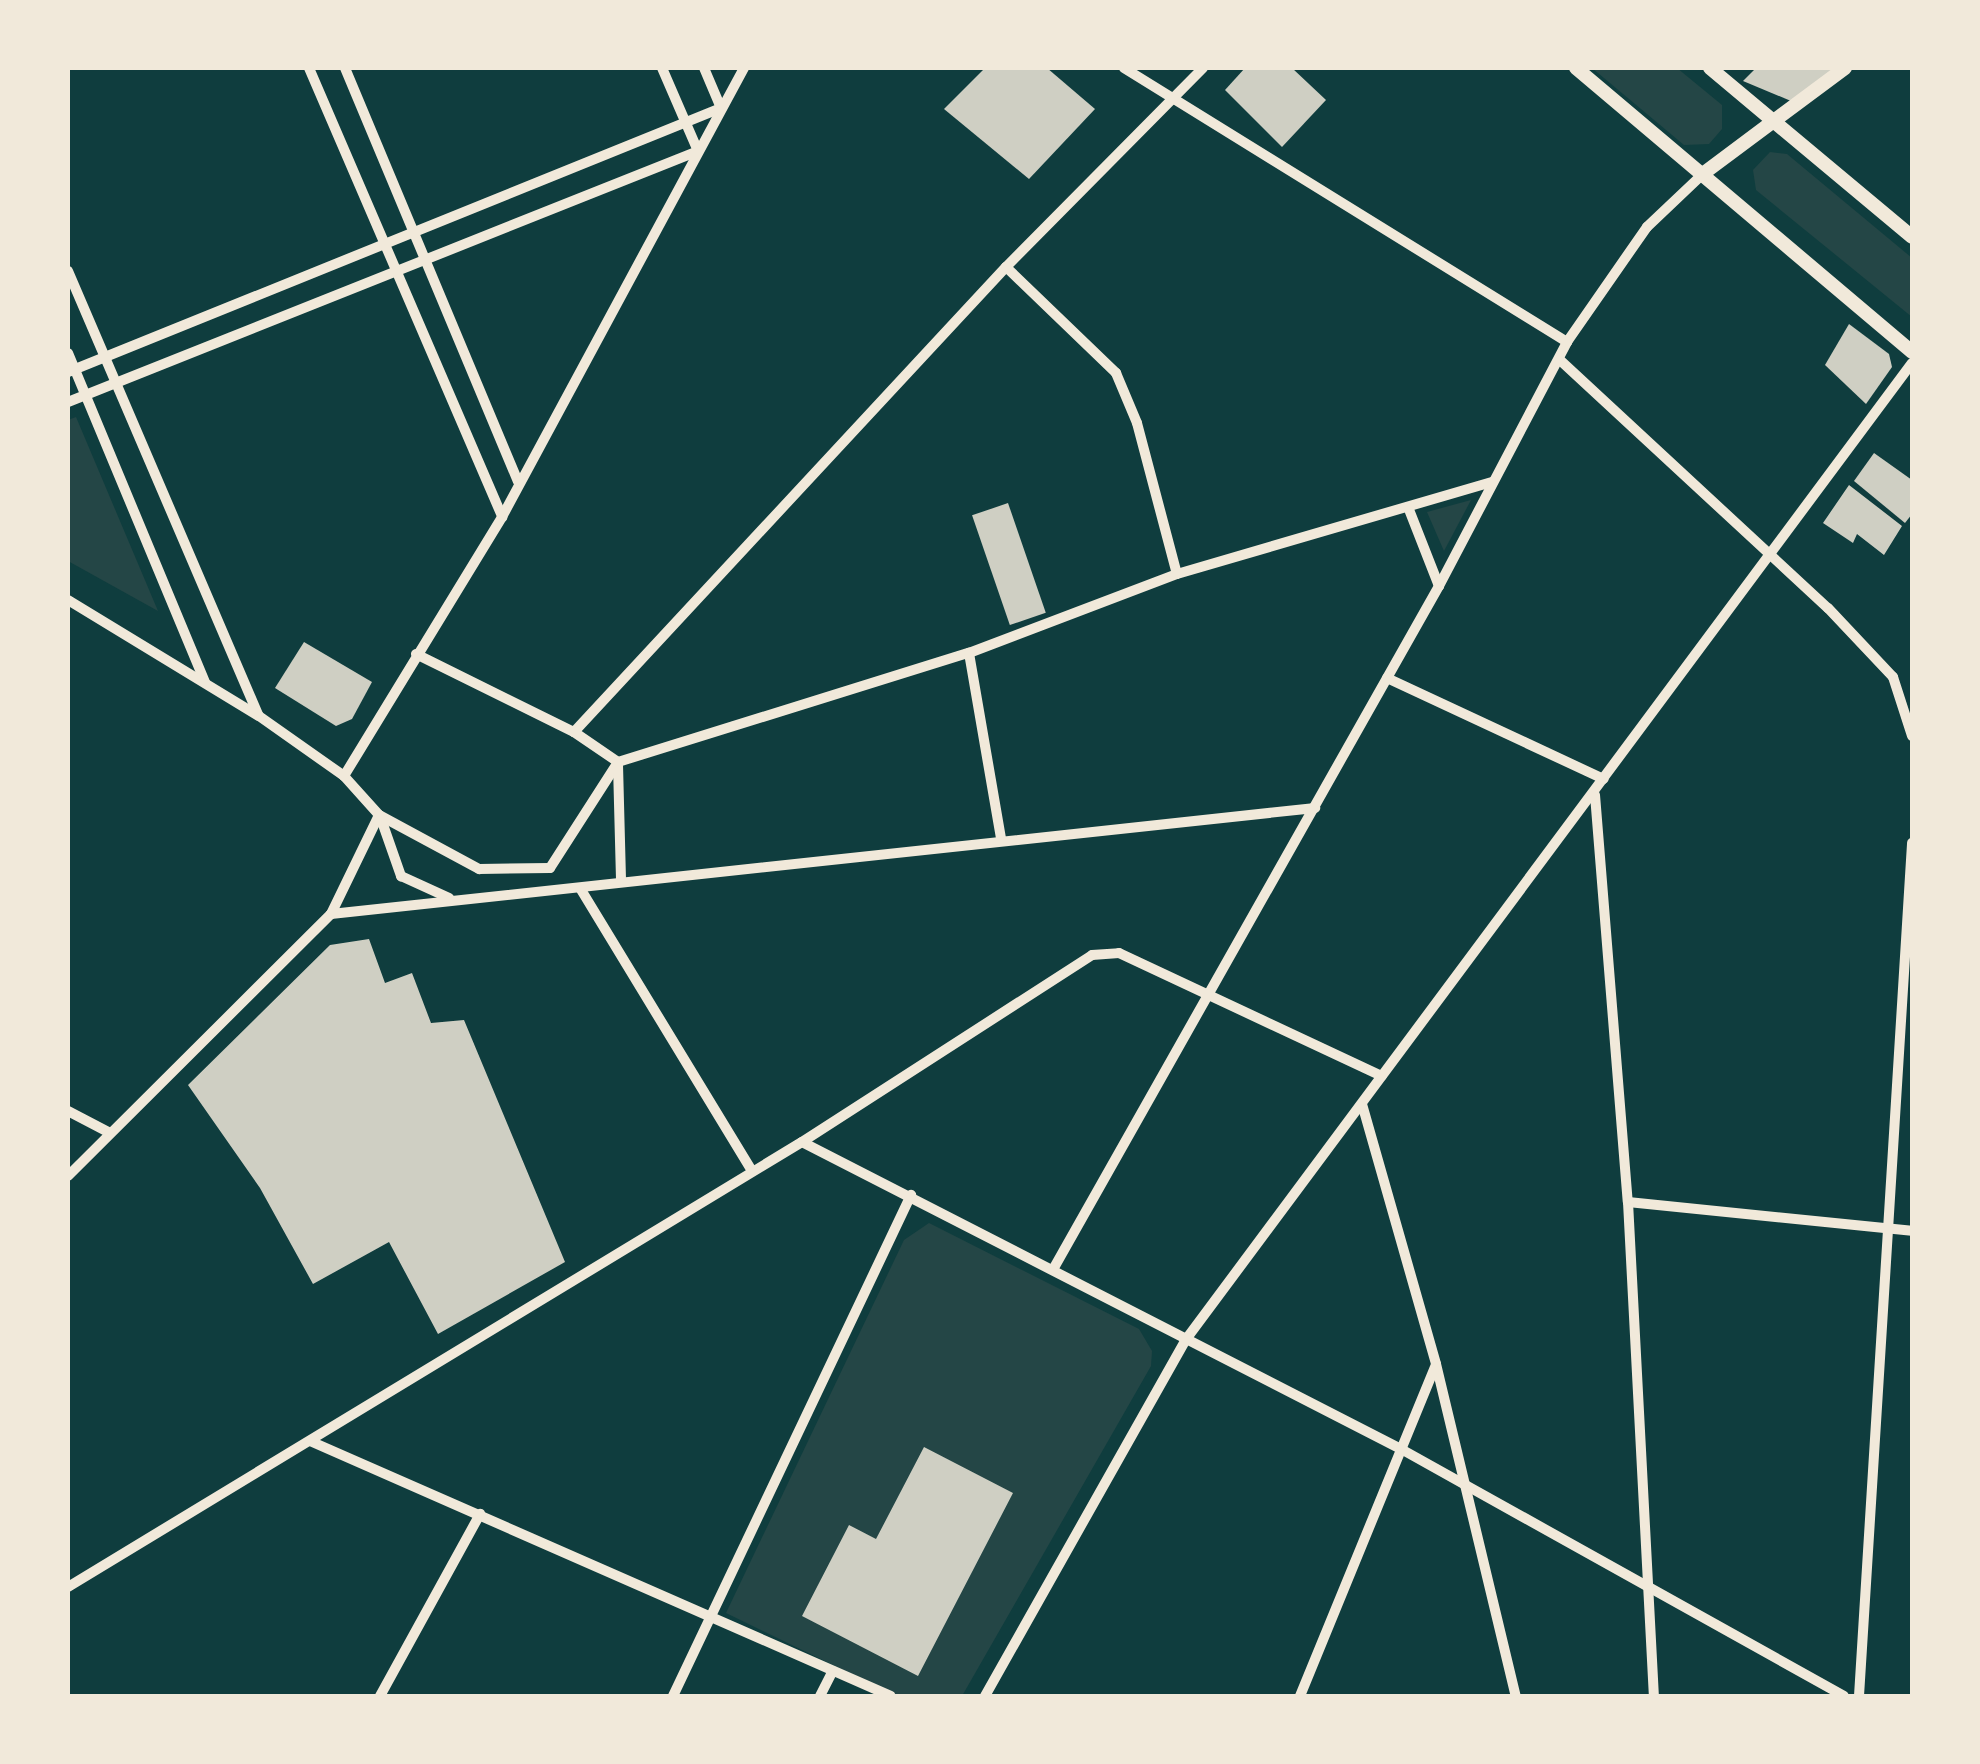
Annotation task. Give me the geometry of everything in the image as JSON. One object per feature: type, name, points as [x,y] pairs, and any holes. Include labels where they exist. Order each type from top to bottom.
[{"type":"main road","points":[[1576,68],[1912,352]]},
{"type":"main road","points":[[1710,68],[1912,237]]},
{"type":"main road","points":[[1704,173],[1844,68]]},
{"type":"street","points":[[309,68],[502,517]]},
{"type":"street","points":[[345,68],[518,482]]},
{"type":"street","points":[[662,68],[698,151]]},
{"type":"street","points":[[704,68],[721,108]]},
{"type":"street","points":[[344,776],[502,517],[744,68]]},
{"type":"street","points":[[1124,68],[1567,342]]},
{"type":"street","points":[[574,732],[1006,267],[1204,68]]},
{"type":"street","points":[[71,370],[721,108]]},
{"type":"street","points":[[68,402],[698,151]]},
{"type":"street","points":[[1055,1266],[1439,586],[1561,361],[1567,342],[1647,227],[1704,173]]},
{"type":"street","points":[[1006,267],[1116,373],[1137,423],[1178,574]]},
{"type":"street","points":[[68,271],[258,716]]},
{"type":"street","points":[[68,353],[71,370],[205,682]]},
{"type":"street","points":[[1561,361],[1766,556],[1828,608],[1894,678],[1912,736]]},
{"type":"street","points":[[984,1696],[1188,1338],[1912,363]]},
{"type":"street","points":[[68,600],[258,716],[344,776],[379,815],[480,870],[550,868],[618,762],[968,653],[1178,574],[1492,482]]},
{"type":"street","points":[[1408,507],[1439,586]]},
{"type":"street","points":[[968,653],[1000,840]]},
{"type":"street","points":[[416,654],[574,732],[618,762]]},
{"type":"street","points":[[1388,678],[1604,779]]},
{"type":"street","points":[[618,762],[621,879]]},
{"type":"street","points":[[1595,794],[1628,1202],[1654,1696]]},
{"type":"street","points":[[331,914],[580,888],[621,879],[1315,808]]},
{"type":"street","points":[[379,815],[401,876],[419,890],[456,900]]},
{"type":"street","points":[[68,1176],[331,914],[379,815]]},
{"type":"street","points":[[1859,1696],[1885,1228],[1912,842]]},
{"type":"street","points":[[580,888],[752,1171]]},
{"type":"street","points":[[68,1586],[802,1142],[1092,955],[1119,953],[1208,991],[1382,1076]]},
{"type":"street","points":[[1362,1104],[1436,1364],[1516,1696]]},
{"type":"street","points":[[68,1111],[110,1133]]},
{"type":"street","points":[[802,1142],[1055,1266],[1401,1449],[1844,1696]]},
{"type":"street","points":[[673,1696],[911,1195]]},
{"type":"street","points":[[1628,1202],[1912,1231]]},
{"type":"street","points":[[1300,1696],[1436,1364]]},
{"type":"street","points":[[310,1440],[891,1696]]},
{"type":"street","points":[[380,1696],[480,1514]]},
{"type":"street","points":[[820,1696],[833,1671]]},
{"type":"shaded area","points":[[1592,68],[1677,68],[1722,105],[1722,129],[1709,144],[1684,145]]},
{"type":"shaded area","points":[[1770,152],[1787,154],[1912,258],[1912,317],[1756,190],[1753,170]]},
{"type":"shaded area","points":[[76,417],[158,611],[68,561],[68,420]]},
{"type":"shaded area","points":[[1471,500],[1444,551],[1427,512]]},
{"type":"shaded area","points":[[929,1223],[1139,1329],[1152,1351],[1151,1366],[962,1696],[897,1696],[726,1613],[904,1240]]},
{"type":"building","points":[[985,68],[1047,68],[1095,109],[1029,179],[944,109]]},
{"type":"building","points":[[1245,68],[1292,68],[1326,100],[1282,147],[1225,90]]},
{"type":"building","points":[[1756,68],[1838,68],[1791,101],[1743,81]]},
{"type":"building","points":[[1849,324],[1889,354],[1892,367],[1866,404],[1825,365]]},
{"type":"building","points":[[1874,453],[1912,480],[1912,514],[1905,523],[1854,481]]},
{"type":"building","points":[[1849,485],[1902,526],[1884,555],[1857,534],[1853,543],[1823,523]]},
{"type":"building","points":[[1008,503],[1046,613],[1010,625],[972,515]]},
{"type":"building","points":[[304,642],[372,682],[352,719],[336,726],[275,688]]},
{"type":"building","points":[[369,939],[385,983],[412,973],[431,1023],[464,1020],[565,1262],[438,1334],[389,1242],[313,1284],[260,1188],[188,1085],[330,945]]},
{"type":"building","points":[[924,1447],[1013,1493],[918,1676],[802,1616],[849,1525],[876,1539]]}]
